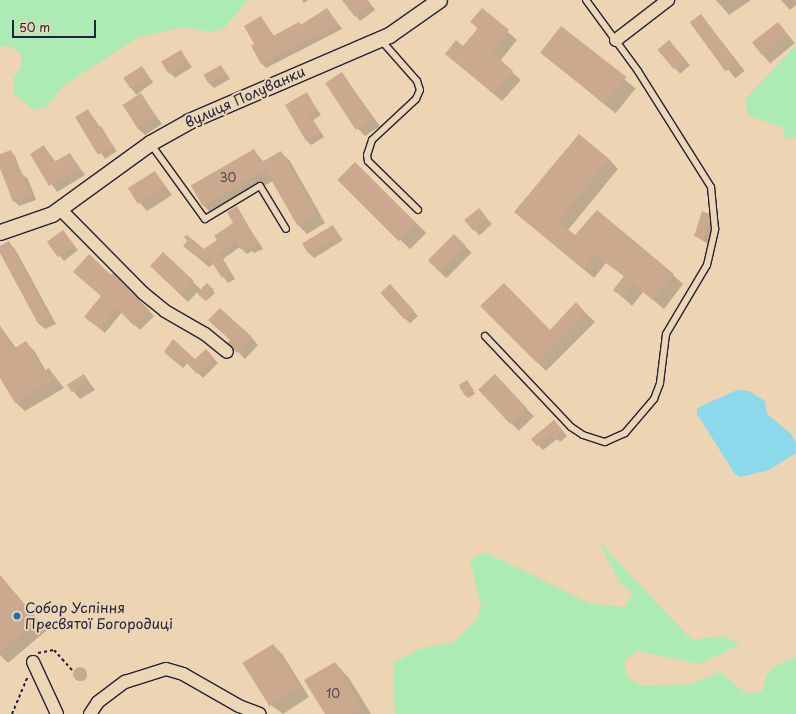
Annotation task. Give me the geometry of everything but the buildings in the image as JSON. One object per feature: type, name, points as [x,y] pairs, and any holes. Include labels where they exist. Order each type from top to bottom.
[{"type":"street","name":"вулиця Полуванки","points":[[0,232],[60,209],[150,143],[189,121],[389,35],[439,0]]},
{"type":"street","points":[[616,40],[668,0]]},
{"type":"street","points":[[60,209],[143,293],[165,311],[205,334],[227,352]]},
{"type":"street","points":[[33,662],[58,714]]},
{"type":"street","points":[[90,714],[98,702],[125,682],[166,669],[183,674],[239,706],[260,714]]},
{"type":"lane","points":[[485,336],[571,427],[596,441],[605,442],[625,434],[654,399],[660,382],[666,334],[707,265],[715,229],[711,187],[638,71],[586,0]]},
{"type":"lane","points":[[379,38],[417,81],[420,90],[416,99],[372,140],[367,155],[368,160],[418,210]]},
{"type":"lane","points":[[150,143],[205,218],[260,186],[286,229]]},
{"type":"path","points":[[12,714],[33,662],[30,658],[39,652],[54,650],[72,670]]},
{"type":"green space","points":[[0,0],[248,0],[224,28],[211,32],[183,27],[139,37],[63,86],[46,107],[33,110],[13,92],[13,78],[22,66],[20,52],[8,46],[0,47]]},
{"type":"green space","points":[[796,46],[796,136],[785,140],[783,128],[749,116],[745,99]]},
{"type":"green space","points":[[598,541],[692,640],[725,636],[740,645],[699,664],[638,651],[624,661],[627,677],[641,686],[691,684],[720,672],[747,694],[762,692],[766,676],[777,665],[796,657],[796,714],[395,714],[393,663],[422,648],[454,642],[477,619],[481,605],[470,560],[485,552],[591,604],[625,607],[633,593],[621,584]]},
{"type":"water","points":[[737,390],[749,391],[765,401],[767,414],[792,435],[796,443],[796,453],[769,470],[740,477],[735,474],[697,414],[697,408]]},
{"type":"place","name":"Собор Успіння Пресвятої Богородиці","points":[[17,616]]}]
